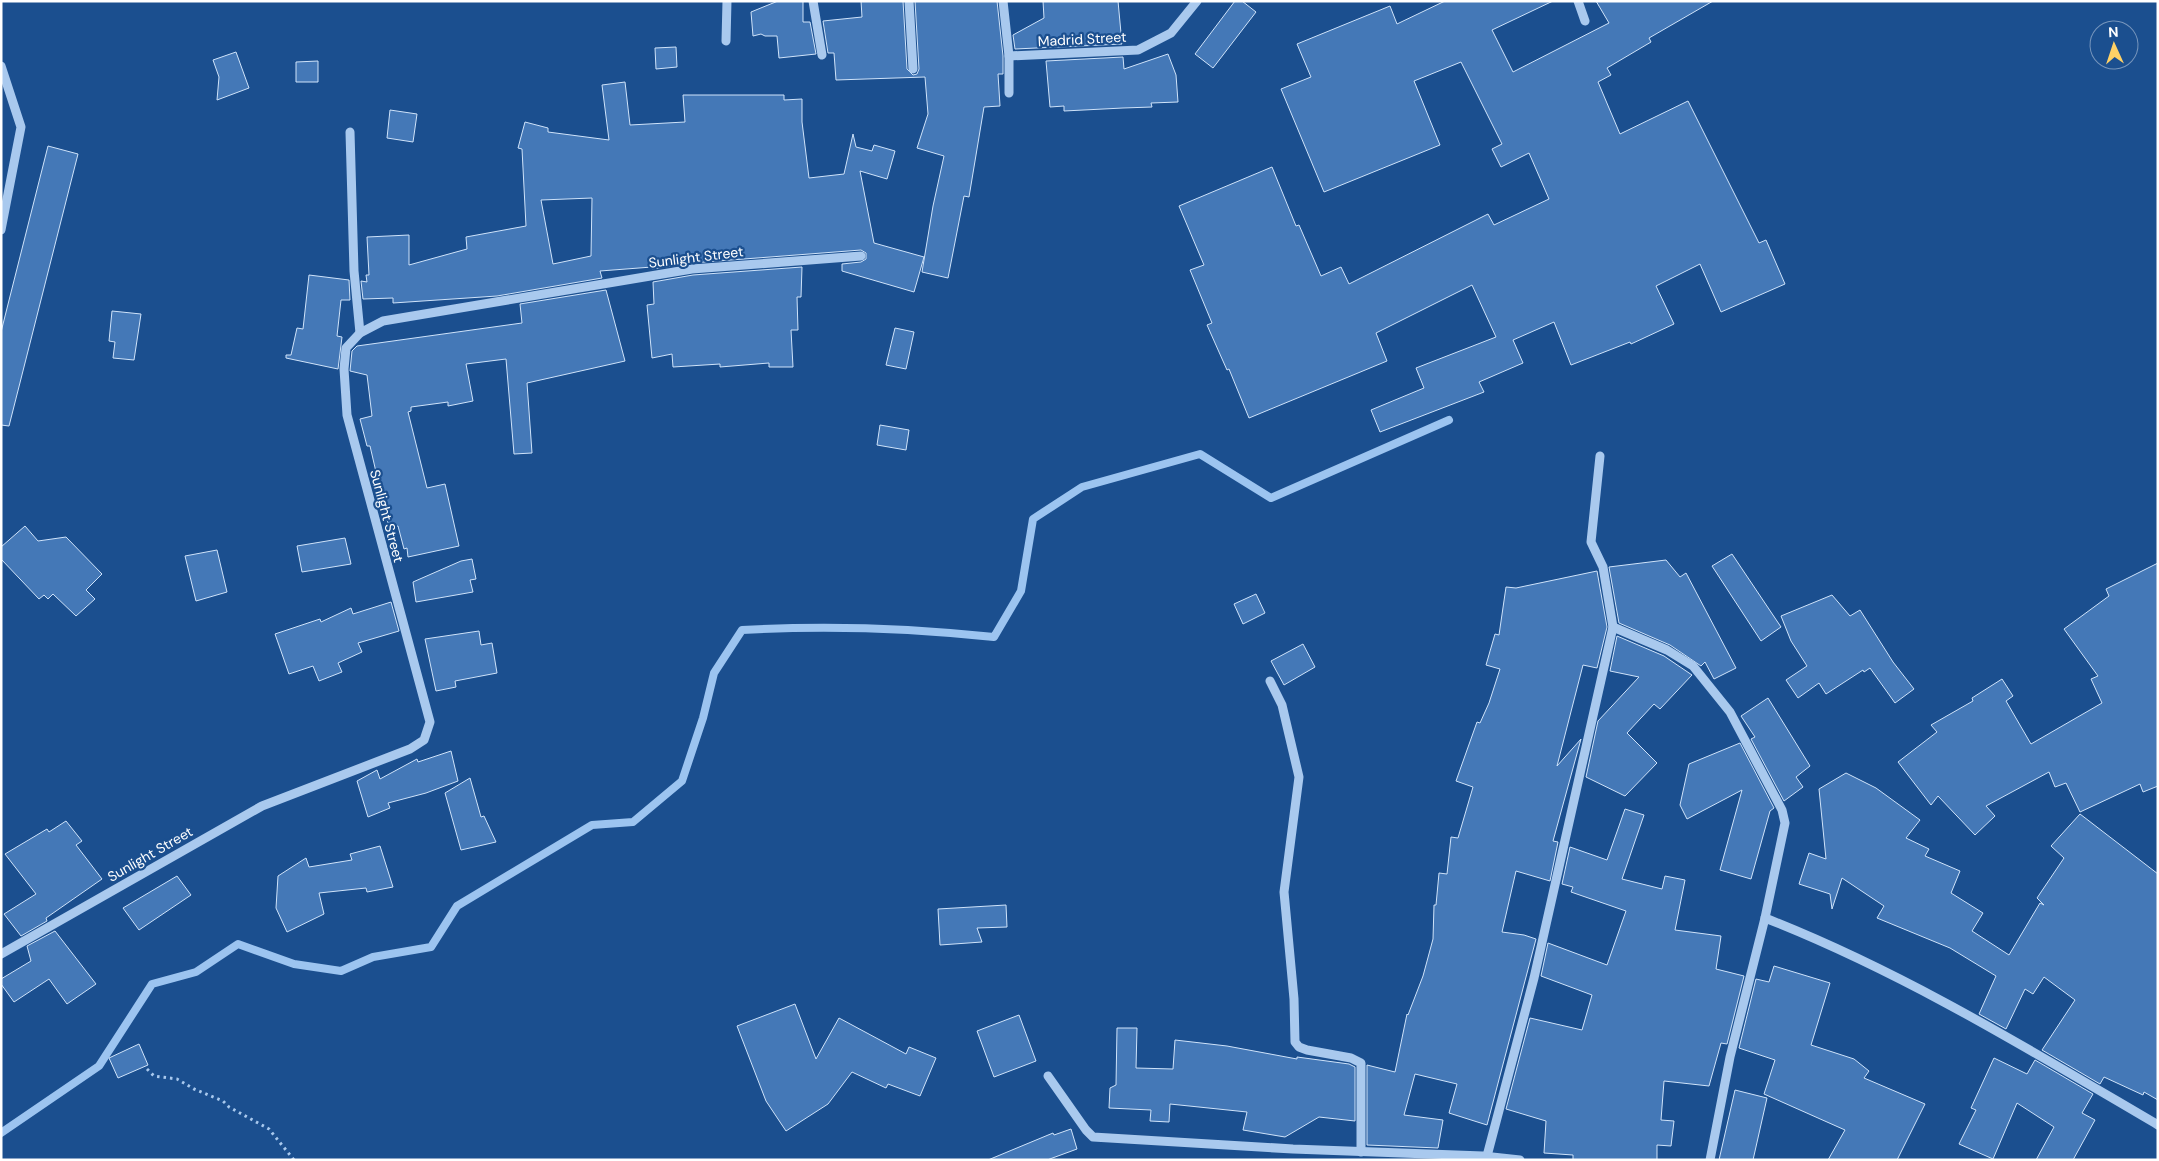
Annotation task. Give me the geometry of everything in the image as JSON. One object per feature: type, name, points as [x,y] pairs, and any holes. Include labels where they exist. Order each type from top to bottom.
[{"type":"street","points":[[726,40],[727,1]]},
{"type":"street","points":[[813,1],[822,55]]},
{"type":"street","points":[[909,1],[913,70]]},
{"type":"street","points":[[1003,1],[1009,56],[1010,93]]},
{"type":"street","name":"Madrid Street","points":[[1009,56],[1138,50],[1171,33],[1197,1]]},
{"type":"street","points":[[1578,1],[1585,21]]},
{"type":"street","points":[[1,66],[4,82],[21,127],[5,193],[1,230]]},
{"type":"street","points":[[350,132],[354,271],[360,333]]},
{"type":"street","name":"Sunlight Street","points":[[1,954],[262,806],[410,750],[424,740],[430,722],[384,561],[347,415],[344,369],[346,348],[360,333],[383,321],[692,269],[861,256]]},
{"type":"street","points":[[1487,1156],[1534,978],[1612,627],[1602,567],[1592,542],[1600,456]]},
{"type":"street","points":[[1612,627],[1667,650],[1693,666],[1730,712],[1782,810],[1785,823],[1784,837],[1765,918],[1730,1057],[1710,1160]]},
{"type":"street","points":[[1270,681],[1282,705],[1300,778],[1284,892],[1294,999],[1295,1042],[1299,1047],[1307,1050],[1352,1058],[1361,1063],[1363,1072],[1361,1152]]},
{"type":"street","points":[[1765,918],[1822,940],[1901,979],[2041,1056],[2158,1125]]},
{"type":"street","points":[[1048,1076],[1086,1130],[1093,1136],[1361,1152],[1487,1156],[1520,1160]]},
{"type":"path","points":[[147,1070],[154,1076],[177,1079],[194,1090],[223,1101],[229,1107],[269,1129],[294,1160]]},
{"type":"building","points":[[778,1],[803,1],[803,22],[810,22],[816,54],[779,58],[777,36],[761,34],[753,36],[751,12]]},
{"type":"building","points":[[861,1],[903,1],[907,69],[913,75],[917,74],[919,69],[915,1],[997,1],[1003,56],[1003,74],[998,74],[1000,106],[984,107],[969,197],[964,196],[948,278],[922,272],[944,156],[917,148],[928,114],[925,77],[836,80],[834,53],[828,53],[823,21],[862,17]]},
{"type":"building","points":[[1043,1],[1118,1],[1122,44],[1015,49],[1013,35],[1044,18]]},
{"type":"building","points":[[1235,1],[1242,1],[1256,12],[1213,68],[1195,54]]},
{"type":"building","points":[[1445,1],[1553,1],[1492,30],[1513,72],[1609,23],[1596,1],[1713,1],[1649,38],[1651,42],[1607,68],[1611,75],[1598,82],[1620,134],[1688,101],[1759,243],[1766,240],[1785,284],[1721,312],[1700,264],[1656,286],[1674,324],[1631,344],[1630,342],[1571,365],[1554,322],[1513,340],[1523,363],[1479,382],[1484,392],[1380,432],[1371,410],[1424,388],[1416,368],[1496,337],[1472,285],[1376,333],[1387,361],[1249,418],[1229,369],[1227,370],[1207,325],[1212,323],[1190,270],[1204,265],[1179,206],[1272,167],[1296,226],[1299,225],[1321,276],[1341,267],[1349,284],[1488,214],[1494,225],[1549,199],[1529,153],[1501,167],[1492,149],[1502,144],[1461,62],[1414,81],[1440,145],[1324,192],[1281,89],[1311,77],[1297,44],[1390,6],[1397,24]]},
{"type":"building","points":[[676,47],[677,67],[656,69],[655,48]]},
{"type":"building","points":[[236,52],[249,88],[217,100],[219,77],[213,60]]},
{"type":"building","points":[[1168,54],[1176,75],[1178,102],[1151,103],[1152,107],[1064,111],[1064,106],[1050,107],[1046,61],[1123,57],[1124,69]]},
{"type":"building","points":[[318,61],[318,82],[296,82],[296,62]]},
{"type":"building","points":[[625,82],[630,125],[685,122],[683,95],[784,95],[784,100],[802,99],[802,122],[809,178],[844,174],[853,134],[856,147],[872,151],[874,145],[895,151],[887,179],[860,171],[874,243],[924,257],[914,292],[842,271],[842,264],[861,262],[866,259],[866,253],[861,250],[692,263],[652,269],[652,267],[600,271],[602,278],[497,296],[393,303],[393,298],[363,299],[361,281],[367,282],[366,275],[369,275],[367,237],[409,235],[409,265],[467,249],[466,237],[526,226],[522,149],[518,148],[525,122],[548,128],[548,132],[609,140],[602,85]],"holes":[[[592,198],[591,256],[553,264],[541,200]]]},
{"type":"building","points":[[390,110],[417,114],[413,142],[387,138]]},
{"type":"building","points":[[48,146],[78,154],[9,426],[1,425],[1,332]]},
{"type":"building","points":[[802,267],[801,297],[797,297],[798,330],[791,330],[793,367],[769,367],[769,363],[720,367],[720,364],[673,367],[672,354],[652,358],[647,305],[654,304],[653,282],[693,275]]},
{"type":"building","points":[[309,275],[349,280],[350,300],[341,300],[337,336],[342,337],[338,369],[286,358],[286,355],[291,355],[297,328],[303,329]]},
{"type":"building","points":[[606,290],[625,361],[527,383],[532,453],[514,454],[506,359],[466,364],[473,401],[448,406],[448,402],[411,407],[411,411],[408,412],[427,488],[445,484],[459,546],[408,557],[407,548],[404,549],[398,526],[389,528],[370,446],[367,446],[360,419],[372,416],[367,375],[350,371],[352,351],[357,346],[522,323],[520,304]]},
{"type":"building","points":[[112,311],[141,314],[134,360],[113,358],[115,342],[109,341]]},
{"type":"building","points":[[895,328],[914,332],[906,369],[886,365]]},
{"type":"building","points":[[880,425],[909,430],[906,450],[877,445]]},
{"type":"building","points":[[25,526],[38,541],[66,537],[102,574],[86,590],[95,599],[76,616],[53,594],[48,599],[44,595],[39,599],[1,559],[1,547]]},
{"type":"building","points":[[345,538],[351,564],[302,572],[297,546]]},
{"type":"building","points":[[217,550],[227,592],[196,601],[185,556]]},
{"type":"building","points":[[1732,554],[1781,627],[1761,641],[1712,566]]},
{"type":"building","points":[[472,559],[476,579],[470,580],[473,592],[416,602],[413,582],[461,561]]},
{"type":"building","points":[[1666,560],[1680,577],[1686,573],[1736,668],[1714,679],[1705,662],[1701,666],[1670,645],[1619,623],[1609,567]]},
{"type":"building","points":[[2158,563],[2158,786],[2143,792],[2140,784],[2080,812],[2066,783],[2055,787],[2049,772],[1986,806],[1995,816],[1975,835],[1938,796],[1931,805],[1898,762],[1937,732],[1931,725],[1973,701],[1972,698],[2002,679],[2013,696],[2006,701],[2031,744],[2102,703],[2091,679],[2098,676],[2064,629],[2109,596],[2106,589]]},
{"type":"building","points":[[1597,571],[1607,627],[1597,668],[1583,665],[1557,766],[1581,739],[1553,841],[1558,842],[1550,881],[1516,871],[1502,932],[1536,939],[1487,1125],[1449,1113],[1457,1084],[1415,1074],[1404,1115],[1443,1120],[1438,1148],[1367,1145],[1367,1065],[1395,1072],[1407,1014],[1423,976],[1433,939],[1434,905],[1436,905],[1439,873],[1447,874],[1451,837],[1458,838],[1473,787],[1456,781],[1477,722],[1480,723],[1489,703],[1500,669],[1486,665],[1495,634],[1499,635],[1506,587],[1516,588]]},
{"type":"building","points":[[1256,594],[1265,613],[1243,624],[1234,604]]},
{"type":"building","points":[[1832,595],[1850,616],[1860,610],[1893,662],[1914,689],[1895,703],[1870,668],[1864,672],[1863,670],[1826,694],[1819,683],[1798,698],[1786,680],[1807,666],[1791,641],[1781,616]]},
{"type":"building","points":[[391,602],[399,631],[358,643],[362,652],[338,663],[342,672],[319,681],[313,666],[289,674],[275,634],[320,619],[321,622],[351,608],[353,614]]},
{"type":"building","points":[[479,631],[481,645],[492,643],[497,673],[455,681],[456,687],[436,691],[425,639]]},
{"type":"building","points":[[1617,636],[1664,656],[1692,675],[1660,709],[1654,704],[1627,733],[1657,763],[1625,796],[1586,777],[1598,721],[1639,677],[1610,671]]},
{"type":"building","points":[[1303,644],[1315,667],[1284,685],[1271,661]]},
{"type":"building","points":[[1768,698],[1810,766],[1796,777],[1803,787],[1784,801],[1751,739],[1755,737],[1741,716]]},
{"type":"building","points":[[1740,743],[1774,808],[1770,811],[1751,879],[1720,870],[1742,790],[1687,819],[1680,805],[1689,764]]},
{"type":"building","points":[[451,751],[458,781],[426,793],[388,803],[390,808],[368,817],[357,781],[377,770],[380,779],[417,759],[418,762]]},
{"type":"building","points":[[1846,773],[1876,788],[1920,820],[1906,838],[1929,849],[1925,856],[1960,871],[1951,893],[1983,913],[1972,931],[2009,955],[2040,903],[2044,905],[2037,898],[2064,858],[2051,846],[2080,814],[2158,874],[2158,1100],[2144,1092],[2143,1095],[2104,1077],[2100,1084],[2042,1050],[2075,1000],[2044,977],[2033,994],[2025,989],[2006,1029],[1979,1014],[1996,976],[1950,948],[1877,918],[1884,906],[1842,878],[1832,909],[1830,894],[1799,884],[1809,853],[1826,859],[1819,789]]},
{"type":"building","points":[[470,778],[481,817],[484,816],[496,842],[461,850],[445,793]]},
{"type":"building","points":[[1625,809],[1644,815],[1622,879],[1662,889],[1665,876],[1685,880],[1675,930],[1721,936],[1716,969],[1744,976],[1727,1044],[1721,1043],[1709,1086],[1664,1081],[1661,1120],[1674,1121],[1671,1146],[1657,1145],[1657,1160],[1573,1160],[1573,1155],[1544,1153],[1546,1121],[1506,1109],[1530,1018],[1582,1030],[1592,995],[1541,976],[1548,943],[1607,965],[1626,911],[1571,892],[1573,887],[1562,884],[1570,847],[1607,860]]},
{"type":"building","points":[[66,821],[82,841],[76,845],[102,879],[46,918],[47,921],[21,936],[4,914],[36,894],[5,854],[47,829],[49,832]]},
{"type":"building","points":[[380,846],[393,887],[367,892],[366,888],[319,893],[324,914],[287,932],[276,908],[278,876],[306,858],[309,867],[352,860],[350,854]]},
{"type":"building","points":[[177,876],[191,895],[139,930],[123,908]]},
{"type":"building","points":[[1006,905],[1007,927],[977,928],[982,942],[940,945],[938,909]]},
{"type":"building","points":[[55,931],[96,984],[67,1004],[49,979],[14,1002],[1,984],[1,979],[31,961],[27,946]]},
{"type":"building","points":[[1774,966],[1830,983],[1811,1045],[1854,1059],[1869,1071],[1864,1078],[1925,1104],[1897,1160],[1828,1160],[1845,1130],[1764,1094],[1775,1060],[1739,1048],[1756,979],[1769,982]]},
{"type":"building","points":[[795,1004],[816,1059],[839,1018],[906,1054],[909,1047],[936,1058],[920,1096],[888,1084],[886,1088],[852,1072],[828,1104],[786,1131],[766,1101],[737,1026]]},
{"type":"building","points":[[1019,1015],[1036,1061],[994,1077],[977,1031]]},
{"type":"building","points":[[1117,1028],[1137,1028],[1136,1068],[1173,1069],[1175,1040],[1227,1046],[1297,1059],[1297,1057],[1349,1064],[1355,1067],[1355,1121],[1319,1117],[1285,1137],[1243,1130],[1247,1112],[1170,1104],[1169,1122],[1150,1121],[1151,1110],[1109,1108],[1110,1088],[1116,1085]]},
{"type":"building","points":[[139,1044],[148,1065],[118,1078],[109,1058]]},
{"type":"building","points":[[1994,1058],[2027,1074],[2035,1060],[2093,1094],[2082,1113],[2095,1120],[2073,1160],[2036,1160],[2054,1127],[2017,1103],[1993,1159],[1959,1144],[1976,1110],[1971,1108]]},
{"type":"building","points":[[1735,1090],[1767,1098],[1753,1160],[1719,1160]]},
{"type":"building","points":[[1071,1129],[1077,1149],[1047,1160],[988,1160],[1053,1133],[1054,1135]]},
{"type":"waterway","points":[[1,1133],[99,1066],[152,984],[196,972],[238,944],[294,964],[341,971],[373,957],[431,947],[457,906],[592,825],[633,822],[682,781],[703,718],[714,673],[742,630],[868,628],[994,637],[1021,591],[1033,519],[1082,487],[1200,454],[1271,498],[1449,420]]}]
